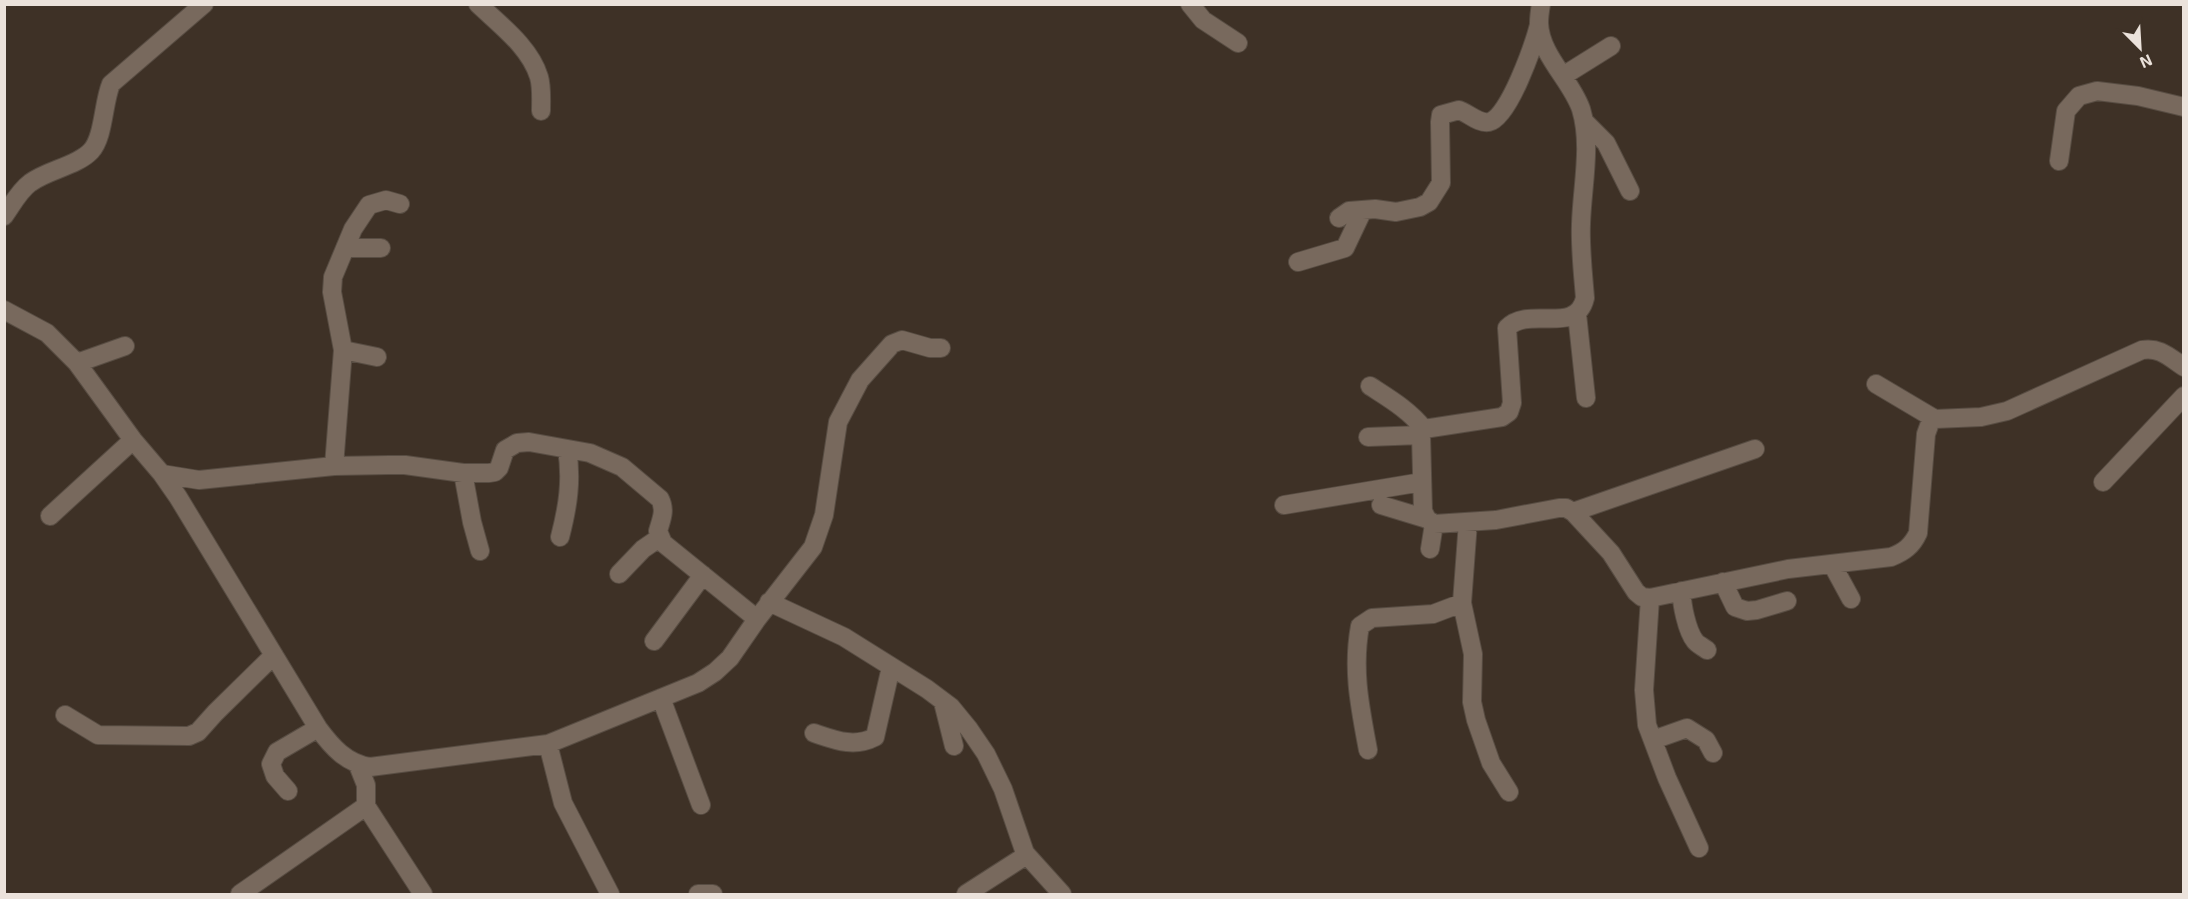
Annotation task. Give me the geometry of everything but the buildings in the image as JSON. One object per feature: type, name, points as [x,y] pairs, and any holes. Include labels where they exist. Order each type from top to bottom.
[{"type":"street","points":[[4,216],[22,189],[31,182],[91,151],[97,141],[111,84],[204,4]]},
{"type":"street","points":[[478,4],[530,58],[540,78],[541,111]]},
{"type":"street","points":[[1190,4],[1203,20],[1238,43]]},
{"type":"street","points":[[1339,218],[1349,211],[1396,212],[1420,207],[1429,202],[1441,183],[1441,115],[1459,110],[1482,121],[1488,122],[1495,119],[1515,90],[1531,53],[1539,23],[1541,4]]},
{"type":"street","points":[[1368,437],[1422,432],[1502,417],[1509,412],[1512,403],[1507,328],[1520,320],[1569,318],[1583,307],[1585,298],[1581,236],[1586,138],[1584,121],[1574,93],[1545,47],[1539,23]]},
{"type":"street","points":[[1563,76],[1611,46]]},
{"type":"street","points":[[2059,161],[2066,111],[2079,96],[2097,90],[2138,96],[2184,107]]},
{"type":"street","points":[[1584,121],[1606,143],[1630,191]]},
{"type":"street","points":[[334,466],[343,350],[332,292],[333,277],[352,229],[369,205],[386,200],[400,204]]},
{"type":"street","points":[[1298,262],[1345,248],[1363,210]]},
{"type":"street","points":[[345,248],[381,248]]},
{"type":"street","points":[[4,310],[47,333],[77,363],[178,497],[318,728],[335,750],[358,765],[370,767],[548,744],[698,683],[715,672],[730,658],[813,547],[824,515],[838,422],[860,380],[892,344],[902,340],[930,348],[941,348]]},
{"type":"street","points":[[1577,314],[1586,398]]},
{"type":"street","points":[[77,363],[125,346]]},
{"type":"street","points":[[1876,384],[1935,419],[1981,417],[2007,411],[2142,351],[2152,349],[2161,351],[2184,367]]},
{"type":"street","points":[[343,350],[377,357]]},
{"type":"street","points":[[1370,386],[1407,410],[1422,432],[1423,511],[1431,521],[1430,549]]},
{"type":"street","points":[[2103,482],[2184,396]]},
{"type":"street","points":[[1381,505],[1431,521],[1468,522],[1566,508],[1573,512],[1611,553],[1636,592],[1642,597],[1650,598],[1788,569],[1891,557],[1903,552],[1913,544],[1918,533],[1926,434],[1927,428],[1935,419]]},
{"type":"street","points":[[50,516],[133,440]]},
{"type":"street","points":[[162,474],[199,480],[334,466],[405,465],[463,473],[495,472],[499,468],[505,450],[517,443],[529,442],[590,453],[614,463],[660,500],[664,513],[658,531],[663,543],[757,619]]},
{"type":"street","points":[[560,537],[566,513],[570,473],[567,449]]},
{"type":"street","points":[[1573,512],[1755,449]]},
{"type":"street","points":[[463,473],[480,551]]},
{"type":"street","points":[[178,497],[199,480]]},
{"type":"street","points":[[1284,505],[1422,482]]},
{"type":"street","points":[[1468,522],[1462,603],[1473,654],[1472,702],[1491,764],[1509,792]]},
{"type":"street","points":[[619,574],[643,549],[659,538]]},
{"type":"street","points":[[1832,564],[1851,599]]},
{"type":"street","points":[[654,641],[703,575]]},
{"type":"street","points":[[1723,582],[1735,608],[1747,611],[1787,601]]},
{"type":"street","points":[[1682,591],[1681,600],[1690,630],[1695,641],[1707,650]]},
{"type":"street","points":[[1650,598],[1644,690],[1647,725],[1699,848]]},
{"type":"street","points":[[770,603],[843,636],[944,702],[969,729],[986,754],[1003,789],[1025,853],[1062,894]]},
{"type":"street","points":[[1368,750],[1358,695],[1355,652],[1360,626],[1372,618],[1433,614],[1462,603]]},
{"type":"street","points":[[65,715],[98,735],[189,736],[198,732],[274,656]]},
{"type":"street","points":[[814,733],[854,744],[865,743],[875,737],[891,666]]},
{"type":"street","points":[[662,698],[701,805]]},
{"type":"street","points":[[944,702],[954,746]]},
{"type":"street","points":[[288,791],[275,776],[271,764],[277,752],[318,728]]},
{"type":"street","points":[[1653,740],[1687,728],[1706,740],[1713,753]]},
{"type":"street","points":[[548,744],[563,803],[610,894]]},
{"type":"street","points":[[358,765],[366,785],[366,806],[423,894]]},
{"type":"street","points":[[240,894],[366,806]]},
{"type":"street","points":[[966,894],[1017,862],[1025,853]]}]
